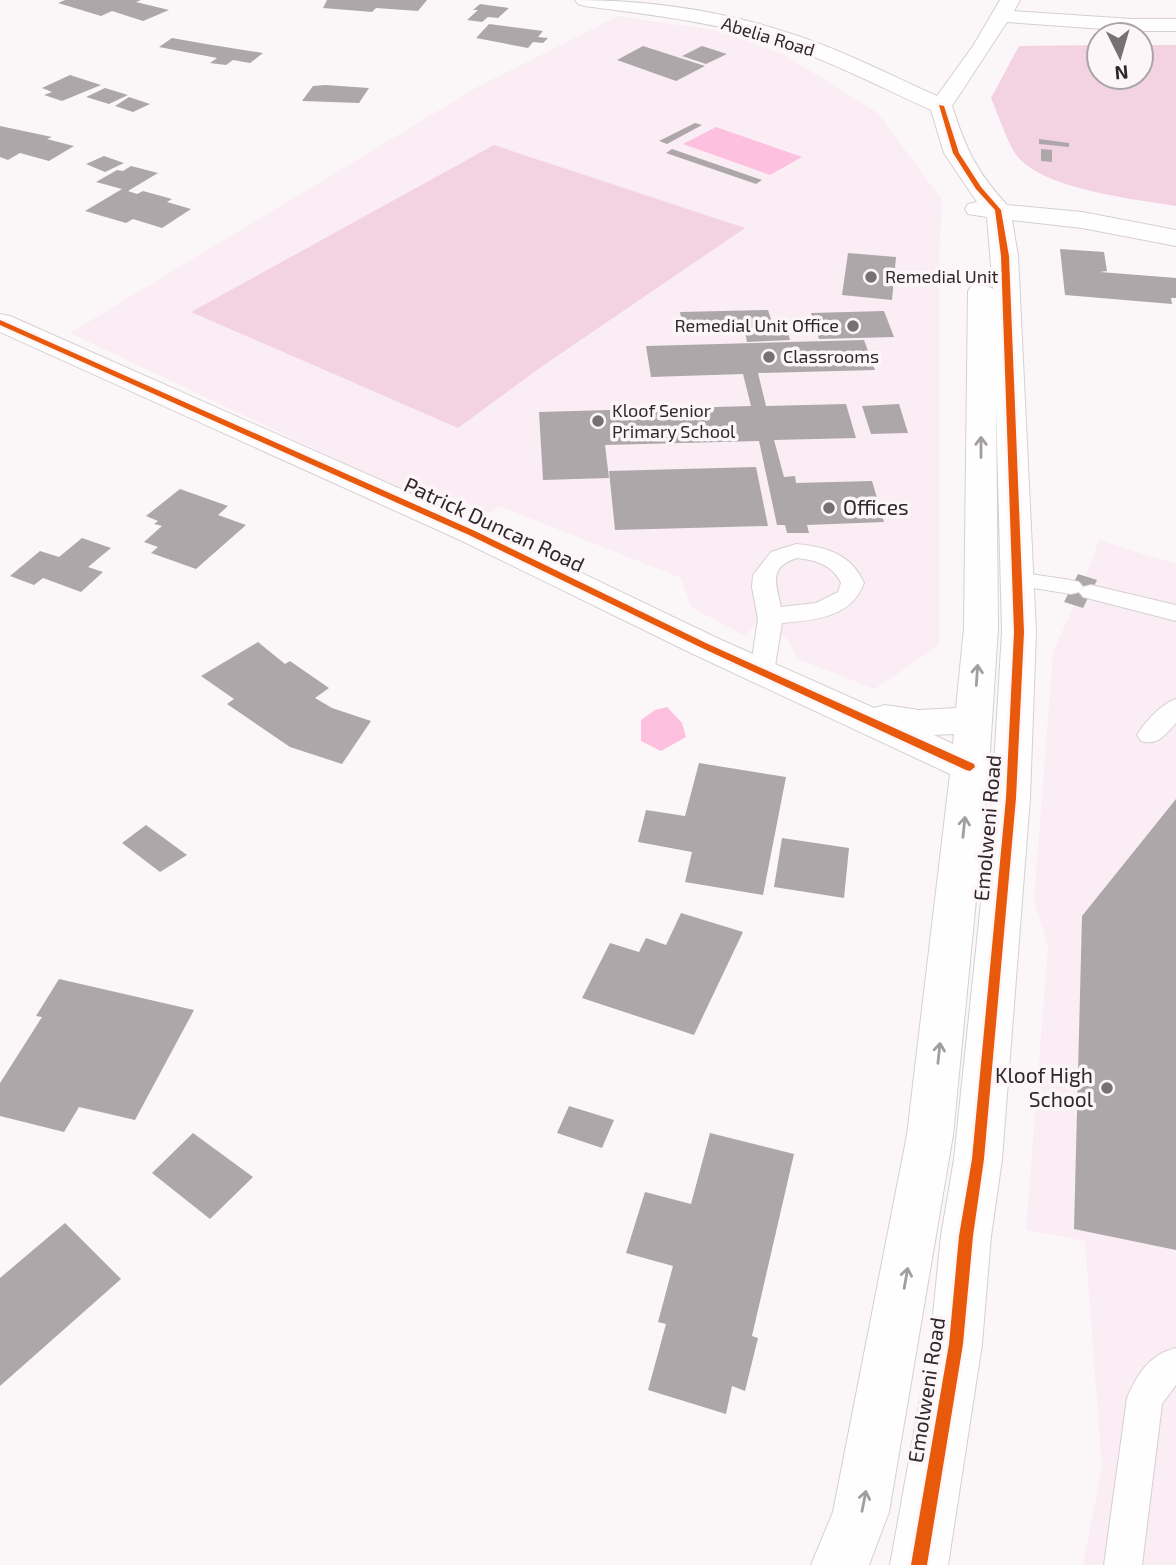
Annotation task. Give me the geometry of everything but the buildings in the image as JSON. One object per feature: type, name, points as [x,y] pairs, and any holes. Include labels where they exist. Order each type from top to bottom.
[{"type":"street","name":"Abelia Road","points":[[585,0],[753,29],[793,41],[941,106]]},
{"type":"street","points":[[941,106],[1006,8],[1132,25],[1176,25]]},
{"type":"street","points":[[874,76],[909,81],[962,75]]},
{"type":"street","name":"Emolweni Road","points":[[919,1565],[956,1344],[966,1236],[978,1159],[1011,798],[1019,632],[1005,256],[984,202],[956,153],[941,106]]},
{"type":"street","points":[[984,202],[1176,238]]},
{"type":"street","name":"Emolweni Road","points":[[840,1565],[862,1512],[930,1135],[970,767],[981,628],[981,257],[984,202]]},
{"type":"street","points":[[1005,256],[1014,243],[1048,232],[1125,230]]},
{"type":"street","name":"Patrick Duncan Road","points":[[0,322],[472,533],[762,672],[970,767]]},
{"type":"street","points":[[842,709],[919,723],[974,720]]},
{"type":"lane","points":[[1017,579],[1081,590],[1176,613]]},
{"type":"lane","points":[[762,672],[770,616]]},
{"type":"lane","points":[[1150,735],[1176,708]]},
{"type":"lane","points":[[1123,1565],[1145,1398],[1167,1368],[1176,1366]]},
{"type":"shaded area","name":"Kloof Senior Primary School","points":[[618,16],[720,31],[783,54],[878,113],[942,200],[939,256],[939,645],[875,689],[798,659],[786,638],[755,625],[745,636],[691,607],[681,578],[499,506],[490,513],[447,495],[420,499],[70,333],[479,86]]},
{"type":"shaded area","points":[[1085,45],[1085,91],[1155,91],[1155,45],[1176,45],[1176,206],[1069,185],[1049,178],[1018,157],[991,98],[1019,46]]},
{"type":"shaded area","points":[[716,127],[802,157],[770,175],[683,144]]},
{"type":"shaded area","points":[[494,145],[745,228],[541,367],[458,428],[191,312]]},
{"type":"shaded area","name":"Kloof High School","points":[[1099,540],[1176,564],[1176,1565],[1083,1565],[1102,1467],[1085,1241],[1026,1230],[1048,946],[1034,900],[1053,652],[1080,592]]},
{"type":"shaded area","points":[[667,707],[682,723],[686,737],[661,751],[641,741],[641,720],[655,710]]},
{"type":"cycle path","points":[[919,1565],[956,1344],[966,1236],[978,1159],[1011,798],[1019,632],[1005,256],[998,210],[978,188],[956,153],[941,106]]},
{"type":"cycle path","points":[[0,322],[472,533],[705,646],[970,767]]},
{"type":"place","name":"Remedial Unit","points":[[871,277]]},
{"type":"place","name":"Remedial Unit Office","points":[[853,326]]},
{"type":"place","name":"Classrooms","points":[[769,357]]},
{"type":"place","name":"Kloof Senior Primary School","points":[[598,421]]},
{"type":"place","name":"Offices","points":[[829,508]]},
{"type":"place","name":"Kloof High School","points":[[1107,1088]]}]
